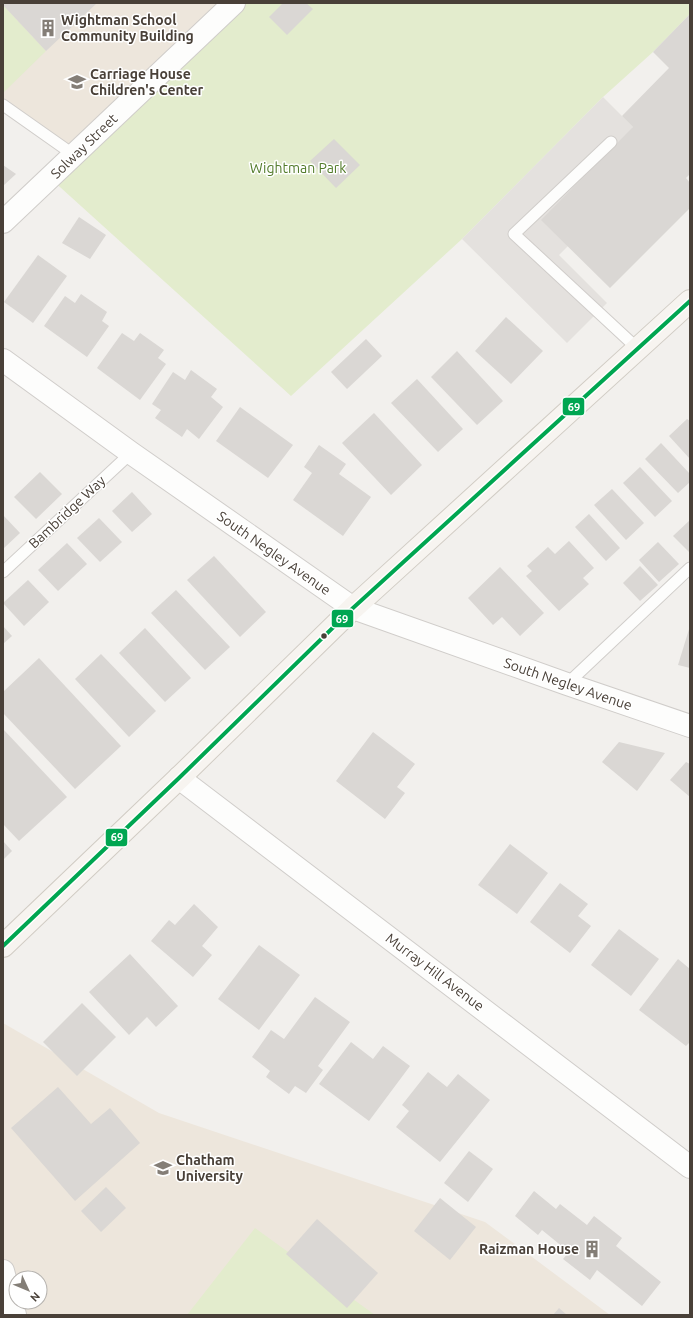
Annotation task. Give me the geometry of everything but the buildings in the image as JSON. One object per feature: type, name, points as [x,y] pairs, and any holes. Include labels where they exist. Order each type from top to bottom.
[{"type":"main road","points":[[3,946],[179,778],[353,608],[690,301]]},
{"type":"street","name":"Solway Street","points":[[3,222],[234,3]]},
{"type":"street","name":"South Negley Avenue","points":[[3,360],[131,453],[353,608],[690,726]]},
{"type":"street","name":"Murray Hill Avenue","points":[[179,778],[690,1167]]},
{"type":"street","points":[[3,1271],[15,1315]]},
{"type":"lane","points":[[3,105],[74,155]]},
{"type":"lane","points":[[611,142],[514,234],[638,348]]},
{"type":"lane","name":"Bambridge Way","points":[[3,572],[131,453]]},
{"type":"lane","points":[[567,684],[690,568]]},
{"type":"shaded area","name":"Carriage House Children's Center","points":[[3,3],[234,3],[74,155],[3,105]]},
{"type":"shaded area","points":[[603,97],[633,127],[568,246],[559,255],[607,303],[567,343],[462,239]]},
{"type":"shaded area","name":"Chatham University","points":[[3,1023],[159,1113],[485,1222],[610,1315],[15,1315],[14,1310],[48,1310],[48,1270],[8,1270],[8,1289],[3,1271]]},
{"type":"green space","name":"Wightman Park","points":[[234,3],[690,3],[690,14],[653,52],[603,97],[462,239],[291,396],[50,178]]},
{"type":"green space","points":[[3,5],[46,51],[3,93]]},
{"type":"green space","points":[[255,1228],[375,1315],[187,1315]]},
{"type":"transit line","name":"69","points":[[3,946],[179,778],[353,608],[690,301]]},
{"type":"place","name":"Wightman School Community Building","points":[[48,28]]},
{"type":"place","name":"Carriage House Children's Center","points":[[77,82]]},
{"type":"place","name":"Chatham University","points":[[163,1168]]},
{"type":"place","name":"Raizman House","points":[[592,1249]]}]
